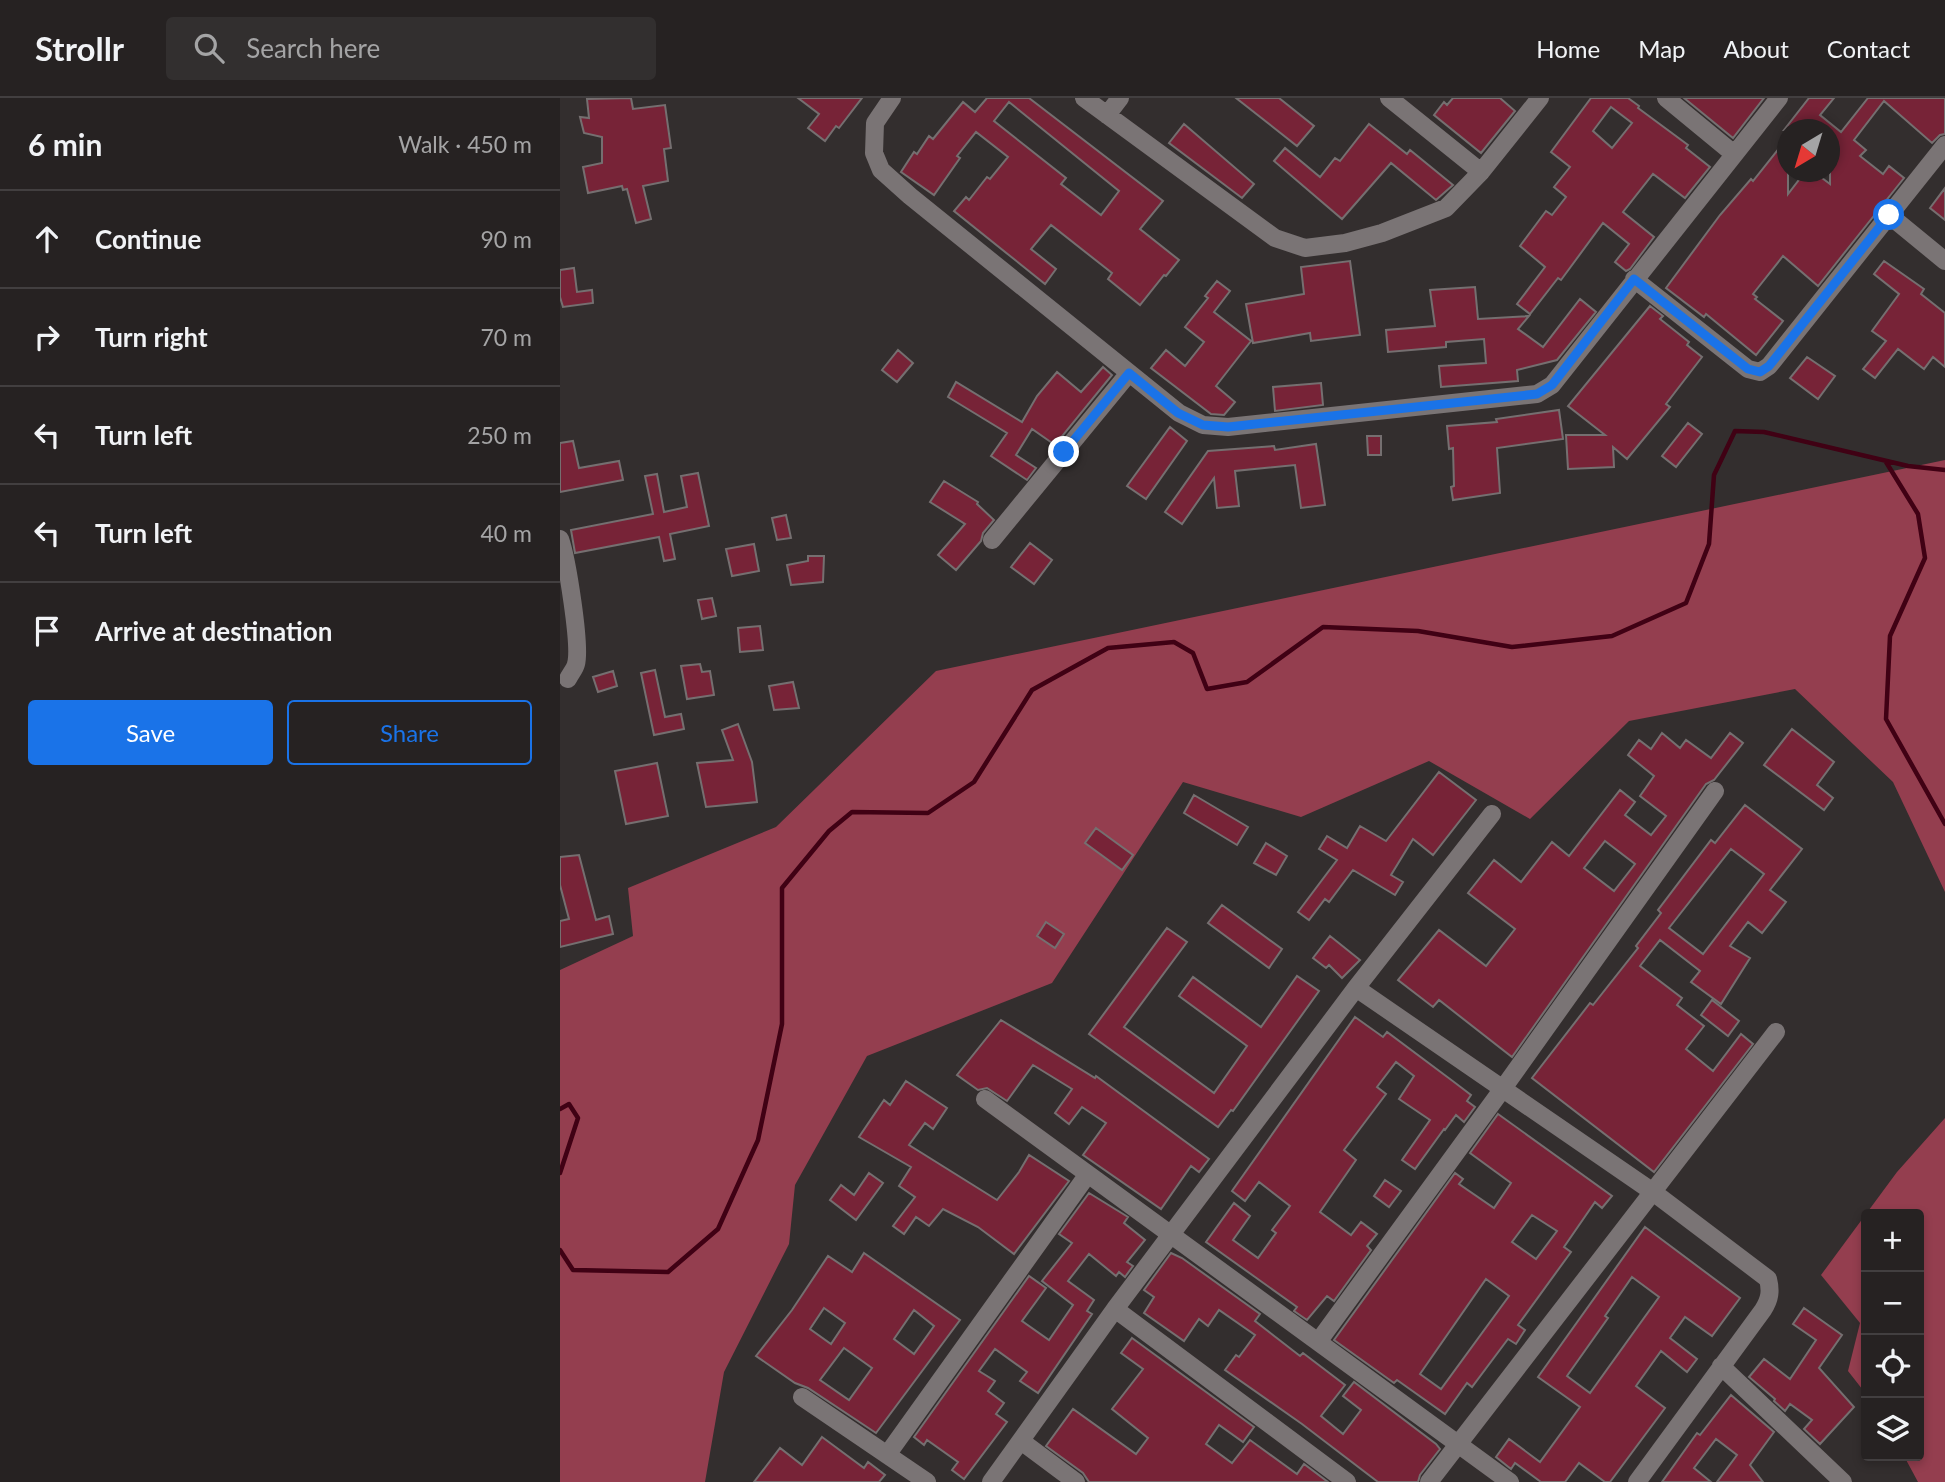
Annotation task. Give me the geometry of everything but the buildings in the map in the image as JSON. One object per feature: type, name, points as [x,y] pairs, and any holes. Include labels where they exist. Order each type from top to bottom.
[{"type":"street","points":[[892,98],[875,123],[874,153],[881,170],[1178,413],[1203,425],[1228,427],[1537,394],[1552,385],[1779,98]]},
{"type":"street","points":[[1084,98],[1275,238],[1305,248],[1345,243],[1382,233],[1446,208],[1481,172],[1540,98]]},
{"type":"street","points":[[1107,115],[1120,98]]},
{"type":"street","points":[[1389,98],[1481,172]]},
{"type":"street","points":[[1666,98],[1734,154]]},
{"type":"street","points":[[1634,279],[1748,369],[1760,372],[1769,366],[1945,145]]},
{"type":"street","points":[[1889,215],[1945,261]]},
{"type":"street","points":[[992,540],[1129,373]]},
{"type":"street","points":[[560,539],[566,555],[575,631],[576,664],[568,679]]},
{"type":"street","points":[[1318,1342],[1715,791]]},
{"type":"street","points":[[991,1482],[1115,1309],[1356,988],[1492,814]]},
{"type":"street","points":[[1356,988],[1504,1087],[1653,1192],[1768,1279],[1769,1301],[1637,1482]]},
{"type":"street","points":[[1429,1482],[1776,1032]]},
{"type":"street","points":[[985,1099],[1510,1482]]},
{"type":"street","points":[[887,1455],[1088,1174]]},
{"type":"street","points":[[1115,1309],[1347,1482]]},
{"type":"street","points":[[1721,1366],[1843,1482]]},
{"type":"street","points":[[802,1397],[928,1482]]},
{"type":"street","points":[[1021,1441],[1076,1482]]},
{"type":"shaded area","points":[[1945,460],[1945,892],[1893,782],[1795,689],[1629,721],[1530,819],[1429,761],[1301,817],[1183,782],[1052,983],[867,1056],[795,1185],[789,1244],[724,1372],[705,1482],[560,1482],[560,970],[633,936],[628,888],[776,827],[936,671]]},
{"type":"shaded area","points":[[1945,1118],[1945,1482],[1918,1482],[1907,1461],[1924,1461],[1924,1209],[1870,1209],[1897,1172]]},
{"type":"shaded area","points":[[1861,1221],[1861,1388],[1848,1371],[1860,1323],[1821,1275]]},
{"type":"waterway","points":[[560,1250],[573,1270],[668,1272],[718,1229],[758,1140],[782,1024],[782,888],[829,831],[852,812],[928,813],[974,782],[1032,690],[1108,648],[1174,642],[1193,653],[1207,689],[1247,682],[1323,627],[1418,631],[1512,647],[1612,636],[1686,603],[1709,544],[1714,475],[1735,431],[1764,432],[1908,466],[1945,470]]},
{"type":"waterway","points":[[1886,462],[1918,514],[1925,558],[1890,636],[1886,719],[1945,824]]},
{"type":"waterway","points":[[560,1109],[569,1104],[578,1118],[560,1173]]},
{"type":"route","points":[[1064,452],[1129,373],[1178,413],[1203,425],[1228,427],[1537,394],[1552,385],[1634,279],[1748,369],[1760,372],[1769,366],[1889,215]]}]
